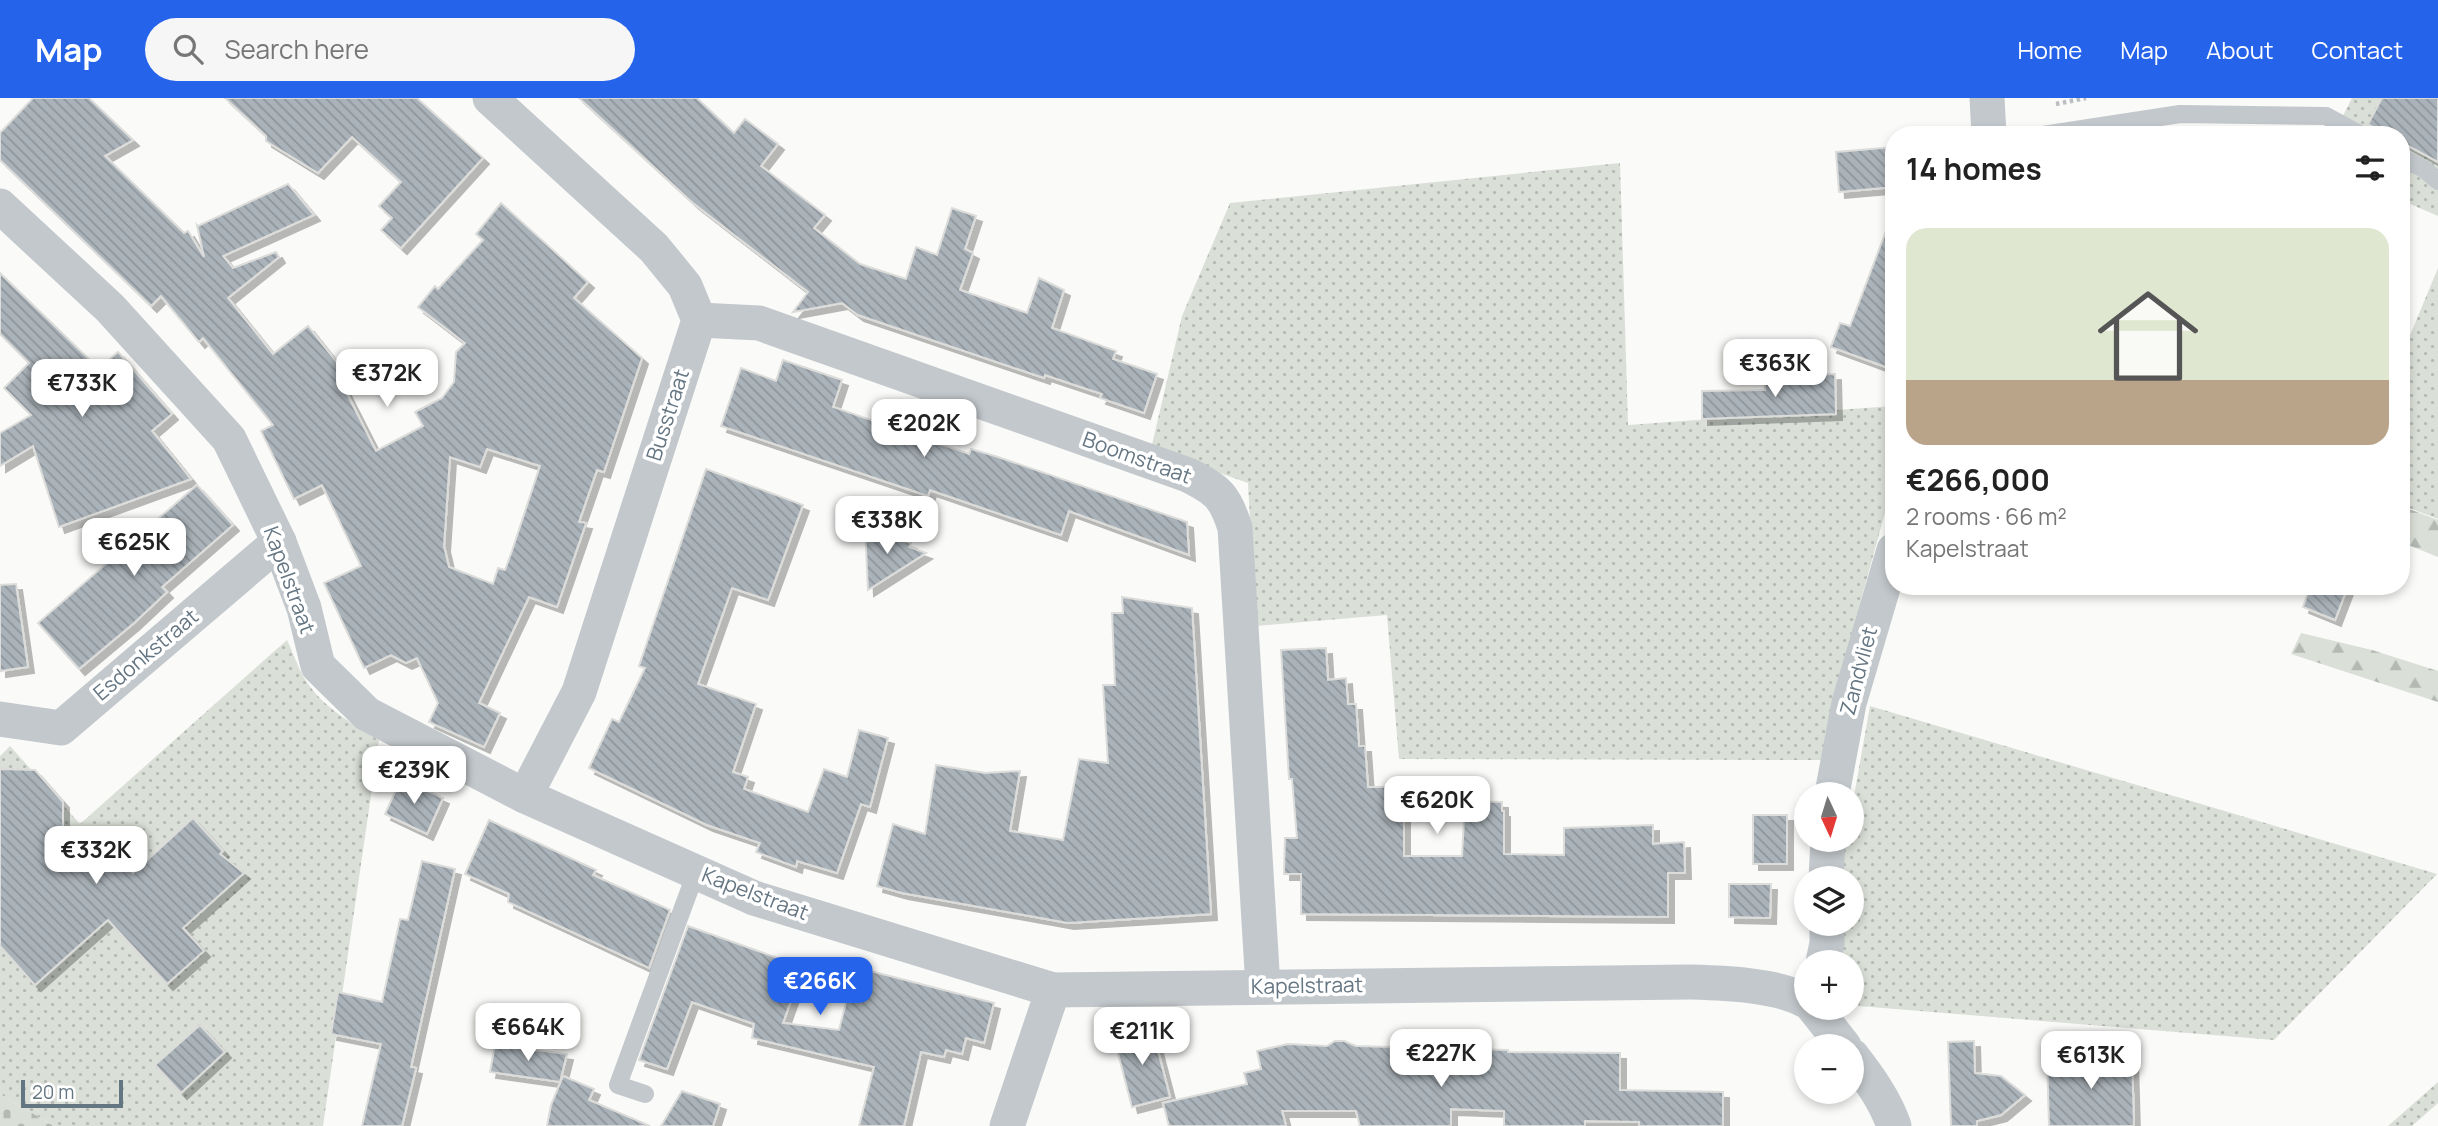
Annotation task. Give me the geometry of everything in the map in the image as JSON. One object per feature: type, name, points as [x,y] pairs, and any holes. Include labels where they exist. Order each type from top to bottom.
[{"type":"street","points":[[490,98],[654,248],[685,286],[699,320]]},
{"type":"street","points":[[1987,98],[1989,126]]},
{"type":"street","name":"Kapelstraat","points":[[0,206],[110,309],[229,439],[279,542],[304,608],[318,666],[367,714],[525,796],[754,898],[1053,990],[1688,982],[1794,995]]},
{"type":"street","name":"Busstraat","points":[[525,796],[579,692],[699,320]]},
{"type":"street","name":"Boomstraat","points":[[699,320],[759,323],[1188,475],[1212,487],[1228,506],[1235,528],[1263,987]]},
{"type":"street","name":"Esdonkstraat","points":[[0,719],[61,728],[279,542]]},
{"type":"street","name":"Zandvliet","points":[[1834,782],[1849,703],[1885,581]]},
{"type":"street","points":[[1007,1126],[1053,990]]},
{"type":"street","points":[[1823,1020],[1835,1034]]},
{"type":"street","points":[[1864,1072],[1887,1108],[1894,1126]]},
{"type":"lane","points":[[2102,126],[2180,114],[2326,116],[2344,126]]},
{"type":"lane","points":[[2410,162],[2438,181]]},
{"type":"lane","points":[[645,1094],[618,1085],[696,872]]},
{"type":"green space","points":[[2352,98],[2438,98],[2438,216],[2410,204],[2410,126],[2338,126]]},
{"type":"green space","points":[[1620,163],[1628,425],[1885,407],[1885,513],[1849,643],[1826,760],[1399,759],[1387,615],[1256,626],[1248,483],[1151,449],[1182,316],[1230,203]]},
{"type":"green space","points":[[2438,268],[2438,519],[2410,508],[2410,335]]},
{"type":"green space","points":[[2410,509],[2438,520],[2438,557],[2410,546]]},
{"type":"green space","points":[[2301,633],[2372,650],[2438,671],[2438,702],[2291,654]]},
{"type":"green space","points":[[287,640],[303,676],[320,699],[379,740],[323,1126],[54,1126],[0,1094],[0,756],[10,746],[80,824]]},
{"type":"green space","points":[[1870,706],[2437,874],[2274,1040],[1864,1006],[1864,950],[1840,950],[1840,936],[1864,936],[1864,866],[1842,866],[1844,852],[1864,852],[1864,782],[1856,782]]},
{"type":"green space","points":[[2438,1082],[2438,1103],[2412,1126],[2388,1126]]},
{"type":"green space","points":[[0,1094],[54,1126],[0,1126]]},
{"type":"building","points":[[33,98],[89,98],[133,140],[105,156],[184,233],[188,231],[204,257],[197,225],[288,184],[314,215],[223,256],[233,268],[276,252],[279,257],[228,298],[273,354],[308,326],[342,369],[337,374],[376,451],[423,426],[415,412],[442,398],[454,382],[456,352],[465,343],[418,307],[435,286],[438,289],[483,240],[476,234],[501,203],[588,282],[574,298],[642,358],[604,472],[597,470],[579,522],[586,523],[557,607],[529,597],[479,703],[500,713],[484,747],[429,722],[438,703],[417,658],[406,663],[391,655],[364,668],[324,583],[361,566],[322,485],[294,499],[261,431],[273,425],[203,338],[199,342],[161,296],[151,306],[0,160],[0,133]],"holes":[[[487,449],[540,466],[505,570],[498,568],[493,584],[449,567],[444,546],[450,457],[480,467]]]},
{"type":"building","points":[[225,98],[417,98],[483,158],[401,248],[381,230],[392,218],[379,206],[401,182],[352,137],[318,173],[266,141],[266,136]]},
{"type":"building","points":[[579,98],[697,98],[734,133],[745,119],[778,144],[761,166],[825,215],[814,228],[860,264],[906,279],[916,247],[937,255],[952,208],[976,216],[965,249],[973,253],[960,290],[1027,313],[1039,278],[1064,290],[1052,328],[1116,351],[1113,359],[1157,374],[1144,413],[1100,398],[1102,394],[1045,375],[1044,378],[858,315],[842,303],[793,312],[808,292],[693,203]]},
{"type":"building","points":[[2382,98],[2438,98],[2438,162],[2410,147],[2410,126],[2368,124]]},
{"type":"building","points":[[1885,148],[1885,188],[1839,192],[1836,152]]},
{"type":"building","points":[[1885,234],[1885,367],[1831,347],[1840,323],[1850,326]]},
{"type":"building","points":[[0,273],[99,369],[118,352],[172,414],[152,431],[191,479],[59,527],[33,446],[0,466],[0,433],[31,415],[4,388],[29,363],[0,334]]},
{"type":"building","points":[[783,360],[842,380],[833,407],[969,454],[971,449],[995,456],[1187,522],[1189,555],[1069,511],[1061,535],[930,490],[928,496],[721,426],[741,368],[776,381]]},
{"type":"building","points":[[1835,374],[1836,414],[1702,419],[1702,391],[1765,390],[1764,376]]},
{"type":"building","points":[[706,469],[803,505],[768,600],[732,588],[698,684],[756,704],[733,772],[748,777],[744,789],[808,812],[824,769],[847,777],[859,730],[888,738],[870,807],[861,804],[837,873],[797,861],[796,867],[756,852],[760,843],[707,825],[589,768],[612,719],[619,722],[645,668],[639,666]]},
{"type":"building","points":[[197,485],[233,525],[162,587],[167,592],[134,623],[79,669],[38,623]]},
{"type":"building","points":[[865,528],[911,543],[909,547],[926,553],[868,590]]},
{"type":"building","points":[[16,584],[28,667],[0,671],[0,585]]},
{"type":"building","points":[[2307,595],[2345,595],[2335,620],[2303,607]]},
{"type":"building","points":[[1122,597],[1192,608],[1211,914],[1068,923],[902,893],[877,886],[893,824],[925,834],[936,765],[985,773],[1020,771],[1010,831],[1063,840],[1079,759],[1108,763],[1103,685],[1115,685],[1112,613],[1123,613]]},
{"type":"building","points":[[1326,648],[1328,680],[1346,678],[1348,704],[1356,704],[1359,746],[1365,746],[1368,787],[1386,787],[1387,815],[1404,816],[1404,856],[1462,856],[1465,801],[1502,802],[1504,854],[1564,855],[1564,828],[1653,825],[1653,844],[1684,842],[1685,873],[1668,873],[1668,917],[1301,914],[1301,874],[1284,874],[1285,838],[1297,838],[1292,779],[1289,779],[1281,650]]},
{"type":"building","points":[[0,769],[35,770],[63,802],[63,844],[104,841],[133,873],[193,818],[223,851],[220,854],[244,873],[183,928],[204,951],[167,984],[108,920],[35,985],[0,946]]},
{"type":"building","points":[[401,779],[443,798],[427,834],[385,814]]},
{"type":"building","points":[[1753,815],[1787,815],[1787,864],[1753,864]]},
{"type":"building","points":[[489,820],[596,870],[593,875],[670,910],[649,968],[508,902],[509,894],[465,874]]},
{"type":"building","points":[[422,861],[455,869],[411,1067],[416,1068],[402,1126],[362,1126],[381,1044],[331,1034],[338,992],[382,1002],[400,919],[408,920]]},
{"type":"building","points":[[1729,884],[1771,884],[1770,918],[1729,917]]},
{"type":"building","points":[[688,926],[803,967],[783,1023],[839,1030],[855,967],[994,1003],[984,1043],[966,1038],[962,1054],[946,1050],[944,1057],[921,1052],[904,1126],[859,1126],[874,1067],[752,1038],[754,1024],[692,1002],[667,1069],[639,1060]]},
{"type":"building","points":[[200,1025],[225,1052],[181,1093],[155,1065]]},
{"type":"building","points":[[1152,1028],[1170,1097],[1132,1107],[1114,1038]]},
{"type":"building","points":[[1335,1041],[1356,1046],[1620,1053],[1620,1090],[1723,1092],[1723,1126],[1639,1126],[1639,1122],[1585,1121],[1585,1126],[1504,1126],[1504,1111],[1451,1109],[1451,1126],[1360,1126],[1356,1111],[1282,1111],[1286,1126],[1169,1126],[1163,1103],[1247,1084],[1244,1073],[1261,1069],[1257,1051],[1288,1044],[1327,1046]]},
{"type":"building","points":[[1974,1041],[1975,1073],[2001,1076],[2025,1095],[2001,1115],[1977,1121],[1977,1126],[1951,1126],[1948,1042]]},
{"type":"building","points":[[495,1045],[567,1054],[560,1082],[490,1072]]},
{"type":"building","points":[[2132,1056],[2134,1126],[2049,1126],[2047,1058]]},
{"type":"building","points":[[563,1076],[594,1089],[589,1100],[650,1126],[547,1126],[551,1105]]},
{"type":"building","points":[[682,1091],[720,1104],[713,1126],[661,1126]]}]
